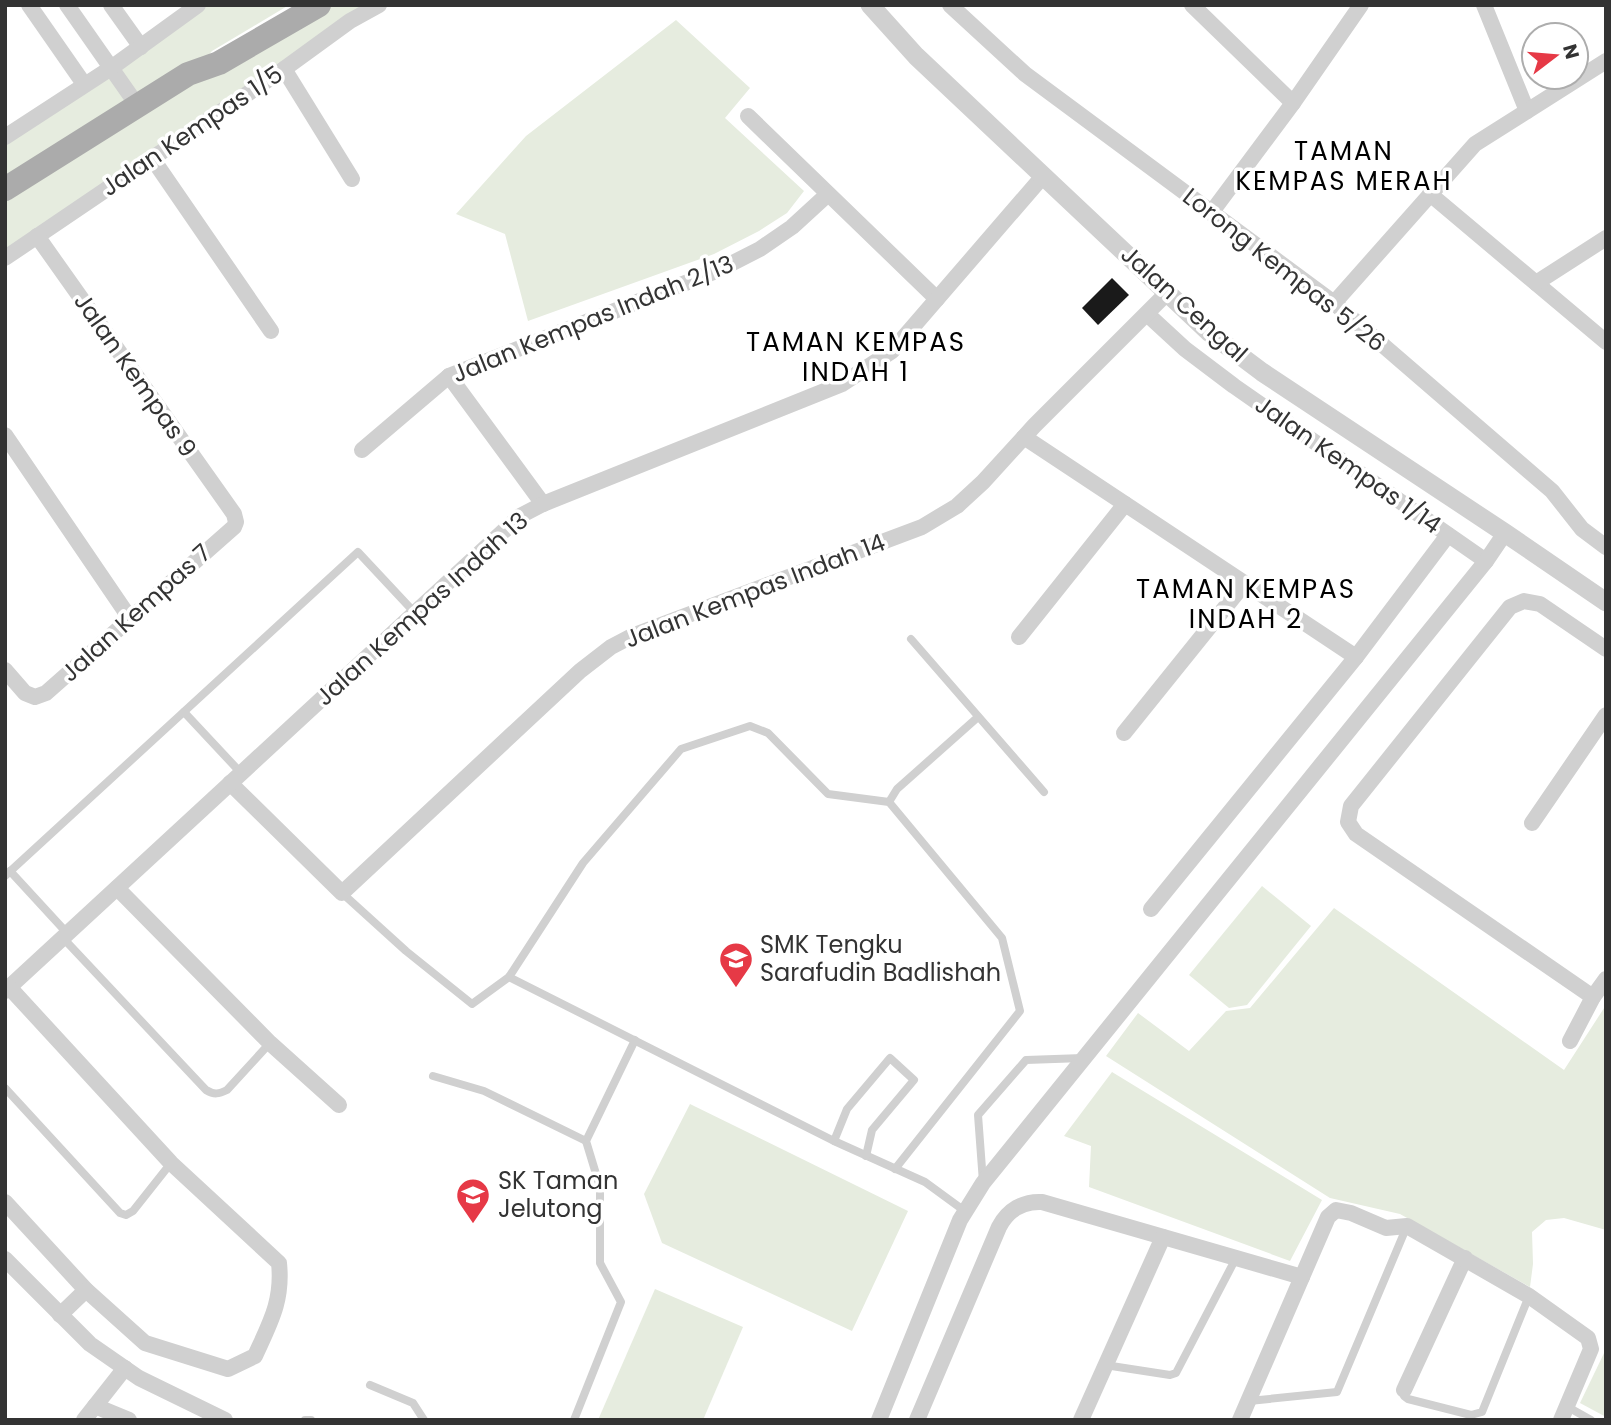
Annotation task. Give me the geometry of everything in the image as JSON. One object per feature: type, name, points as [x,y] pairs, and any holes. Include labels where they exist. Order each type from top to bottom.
[{"type":"main road","points":[[188,74],[212,51],[289,5]]},
{"type":"main road","points":[[5,189],[188,74],[219,63],[319,5]]},
{"type":"street","points":[[29,5],[84,84]]},
{"type":"street","points":[[67,5],[137,105]]},
{"type":"street","points":[[111,5],[141,47]]},
{"type":"street","points":[[5,137],[111,68],[198,5]]},
{"type":"street","name":"Jalan Kempas 1/5","points":[[5,258],[284,69],[350,21],[379,5]]},
{"type":"street","name":"Jalan Cengal","points":[[870,5],[916,56],[1210,333],[1262,372],[1606,602]]},
{"type":"street","name":"Lorong Kempas 5/26","points":[[950,5],[1025,74],[1334,303],[1552,491],[1582,529],[1606,547]]},
{"type":"street","points":[[1192,5],[1293,103]]},
{"type":"street","points":[[1211,213],[1293,103],[1361,5]]},
{"type":"street","points":[[1484,5],[1527,111]]},
{"type":"street","points":[[1334,303],[1475,144],[1606,61]]},
{"type":"street","points":[[284,69],[352,179]]},
{"type":"street","points":[[748,116],[937,299]]},
{"type":"street","points":[[152,158],[271,331]]},
{"type":"street","name":"Jalan Kempas Indah 13","points":[[7,989],[520,516],[842,384],[892,351],[1044,175]]},
{"type":"street","name":"Jalan Kempas Indah 2/13","points":[[362,450],[449,376],[761,250],[792,227],[828,194]]},
{"type":"street","points":[[1430,194],[1606,342]]},
{"type":"street","name":"Jalan Kempas 9","points":[[37,236],[234,514]]},
{"type":"street","points":[[1536,284],[1606,238]]},
{"type":"street","name":"Jalan Kempas Indah 14","points":[[342,893],[580,671],[611,647],[632,636],[922,527],[957,506],[1167,293]]},
{"type":"street","name":"Jalan Kempas 1/14","points":[[1147,314],[1185,349],[1234,386],[1486,561]]},
{"type":"street","points":[[449,376],[544,504]]},
{"type":"street","points":[[5,435],[129,617]]},
{"type":"street","points":[[1024,437],[1356,657]]},
{"type":"street","points":[[1019,636],[1125,504]]},
{"type":"street","name":"Jalan Kempas 7","points":[[5,670],[25,693],[35,697],[46,692],[234,527],[234,514]]},
{"type":"street","points":[[879,1420],[965,1212],[983,1183],[1486,561],[1505,533]]},
{"type":"street","points":[[1151,909],[1356,657],[1448,535]]},
{"type":"street","points":[[1124,733],[1244,584]]},
{"type":"street","points":[[1594,997],[1356,834],[1348,822],[1351,806],[1510,607],[1524,601],[1541,604],[1606,649]]},
{"type":"street","points":[[1532,823],[1606,715]]},
{"type":"street","points":[[236,778],[342,893]]},
{"type":"street","points":[[117,888],[270,1043],[339,1105]]},
{"type":"street","points":[[1570,1041],[1606,979]]},
{"type":"street","points":[[5,1202],[86,1290],[145,1343],[228,1369],[255,1356],[276,1308],[281,1285],[279,1263],[171,1163],[7,989]]},
{"type":"street","points":[[917,1420],[999,1227],[1010,1212],[1020,1206],[1042,1202],[1302,1277]]},
{"type":"street","points":[[1240,1420],[1328,1217],[1336,1210],[1351,1213],[1386,1228],[1407,1226],[1529,1296],[1582,1333],[1591,1342],[1591,1349],[1563,1413]]},
{"type":"street","points":[[1081,1420],[1163,1237]]},
{"type":"street","points":[[1404,1390],[1465,1258]]},
{"type":"street","points":[[7,1264],[90,1344],[184,1402],[225,1420]]},
{"type":"street","points":[[60,1315],[86,1290]]},
{"type":"street","points":[[84,1420],[125,1368]]},
{"type":"street","points":[[95,1406],[129,1420]]},
{"type":"lane","points":[[270,1043],[227,1090],[212,1094],[8,874],[358,552],[415,613]]},
{"type":"lane","points":[[911,639],[1044,792]]},
{"type":"lane","points":[[184,712],[236,778]]},
{"type":"lane","points":[[889,802],[897,789],[978,716]]},
{"type":"lane","points":[[342,893],[406,951],[472,1004],[509,976],[583,863],[681,749],[750,726],[768,733],[828,794],[889,802],[1002,938],[1020,1011],[895,1169]]},
{"type":"lane","points":[[509,976],[834,1141],[925,1182],[965,1212]]},
{"type":"lane","points":[[574,1420],[621,1302],[600,1263],[600,1187],[586,1141],[635,1040]]},
{"type":"lane","points":[[834,1141],[847,1108],[890,1058],[914,1080],[872,1130],[866,1156]]},
{"type":"lane","points":[[983,1183],[978,1115],[1026,1060],[1083,1058]]},
{"type":"lane","points":[[432,1076],[485,1091],[586,1141]]},
{"type":"lane","points":[[5,1088],[120,1213],[126,1215],[133,1211],[171,1163]]},
{"type":"lane","points":[[1249,1401],[1337,1392],[1407,1226]]},
{"type":"lane","points":[[1105,1365],[1170,1375],[1176,1373],[1236,1258]]},
{"type":"lane","points":[[1404,1390],[1404,1396],[1408,1399],[1471,1415],[1482,1412],[1529,1296]]},
{"type":"lane","points":[[370,1385],[413,1403],[424,1420]]},
{"type":"lane","points":[[1563,1413],[1591,1420]]},
{"type":"lane","points":[[305,1420],[311,1420]]},
{"type":"shaded area","points":[[198,5],[289,5],[212,51],[195,71],[319,5],[379,5],[5,258],[5,137]]},
{"type":"shaded area","points":[[676,20],[750,88],[725,118],[804,191],[787,213],[714,254],[528,321],[505,234],[456,214],[526,136]]},
{"type":"shaded area","points":[[1262,886],[1311,926],[1247,1005],[1229,1008],[1189,975]]},
{"type":"shaded area","points":[[1334,908],[1564,1070],[1606,1005],[1606,1230],[1564,1218],[1546,1220],[1532,1232],[1533,1264],[1530,1287],[1400,1214],[1330,1198],[1106,1056],[1138,1013],[1189,1051],[1226,1011],[1250,1008]]},
{"type":"shaded area","points":[[1112,1072],[1322,1200],[1290,1261],[1089,1187],[1091,1146],[1064,1136]]},
{"type":"shaded area","points":[[690,1104],[908,1211],[852,1331],[662,1243],[644,1194]]},
{"type":"shaded area","points":[[655,1289],[743,1327],[703,1420],[598,1420]]},
{"type":"shaded area","points":[[1606,1349],[1606,1417],[1580,1403]]},
{"type":"building","points":[[1112,278],[1129,295],[1098,325],[1082,308]]},
{"type":"place","name":"SMK Tengku Sarafudin Badlishah","points":[[736,989]]},
{"type":"place","name":"SK Taman Jelutong","points":[[473,1225]]},
{"type":"district","name":"TAMAN KEMPAS MERAH","points":[[1344,166]]},
{"type":"district","name":"TAMAN KEMPAS INDAH 1","points":[[856,357]]},
{"type":"district","name":"TAMAN KEMPAS INDAH 2","points":[[1246,604]]}]
